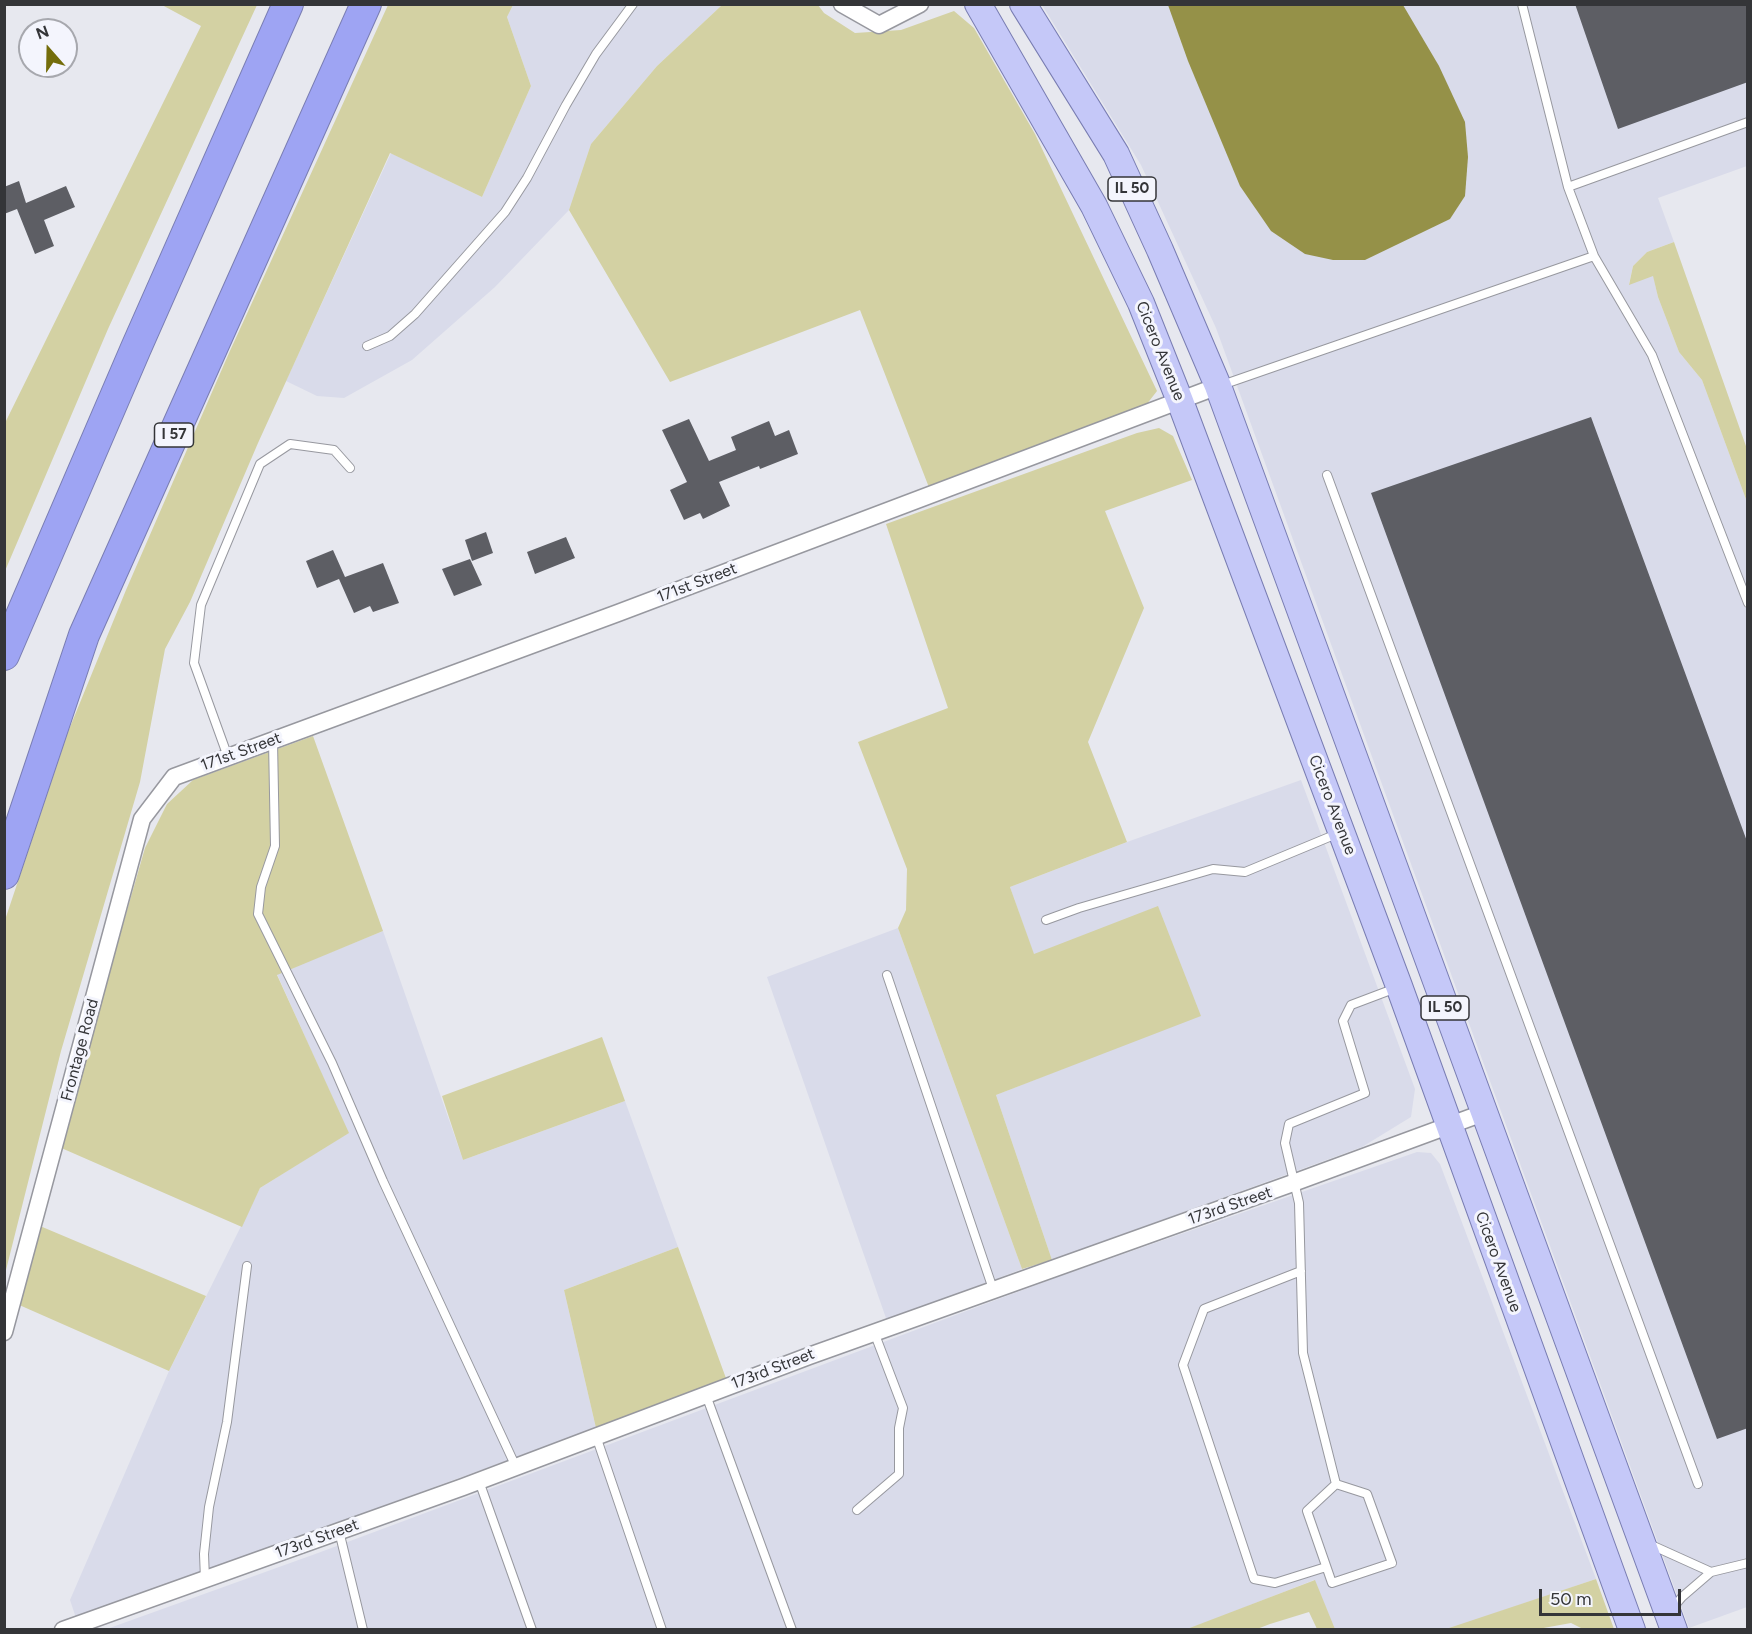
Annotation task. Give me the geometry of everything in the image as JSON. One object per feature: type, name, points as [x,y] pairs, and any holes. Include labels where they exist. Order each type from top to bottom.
[{"type":"highway","points":[[4,655],[131,359],[288,4]]},
{"type":"highway","name":"I 57","points":[[4,874],[84,635],[366,4]]},
{"type":"main road","name":"Cicero Avenue","points":[[978,4],[1094,206],[1141,303],[1342,832],[1632,1629]]},
{"type":"main road","name":"IL 50","points":[[1023,4],[1116,154],[1218,386],[1671,1622]]},
{"type":"main road","points":[[1588,1507],[1624,1494]]},
{"type":"street","points":[[842,4],[879,25],[920,4]]},
{"type":"street","name":"171st Street","points":[[174,777],[618,613],[1218,386]]},
{"type":"street","name":"Frontage Road","points":[[4,1332],[142,819],[174,777]]},
{"type":"street","name":"173rd Street","points":[[63,1629],[479,1481],[874,1332],[1483,1113]]},
{"type":"lane","points":[[367,346],[390,336],[415,314],[505,212],[527,178],[596,54],[633,4]]},
{"type":"lane","points":[[1522,4],[1568,187],[1594,256],[1652,355],[1748,603]]},
{"type":"lane","points":[[1568,187],[1748,122]]},
{"type":"lane","points":[[1218,386],[1594,256]]},
{"type":"lane","points":[[228,757],[194,663],[201,605],[260,464],[290,444],[334,450],[350,468]]},
{"type":"lane","points":[[1327,475],[1698,1484]]},
{"type":"lane","points":[[273,740],[275,846],[261,887],[258,914],[332,1063],[516,1467]]},
{"type":"lane","points":[[1046,920],[1079,908],[1213,869],[1245,872],[1342,832]]},
{"type":"lane","points":[[887,975],[993,1289]]},
{"type":"lane","points":[[1336,1484],[1303,1353],[1299,1203],[1285,1143],[1289,1124],[1365,1093],[1343,1020],[1351,1005],[1399,986]]},
{"type":"lane","points":[[205,1579],[204,1554],[208,1507],[227,1422],[248,1266]]},
{"type":"lane","points":[[1301,1270],[1204,1309],[1183,1365],[1254,1579],[1275,1583],[1326,1567]]},
{"type":"lane","points":[[857,1510],[899,1474],[899,1428],[903,1408],[874,1332]]},
{"type":"lane","points":[[706,1395],[792,1629]]},
{"type":"lane","points":[[596,1436],[662,1629]]},
{"type":"lane","points":[[479,1481],[532,1629]]},
{"type":"lane","points":[[1336,1484],[1367,1494],[1392,1563],[1332,1583],[1307,1511],[1336,1484]]},
{"type":"lane","points":[[339,1531],[363,1629]]},
{"type":"lane","points":[[1641,1540],[1711,1572]]},
{"type":"lane","points":[[1671,1622],[1682,1597],[1711,1572],[1748,1563]]},
{"type":"shaded area","points":[[162,5],[257,5],[108,329],[5,571],[5,423],[201,26]]},
{"type":"shaded area","points":[[388,5],[513,5],[507,17],[531,86],[482,197],[390,153],[258,443],[190,602],[165,649],[140,782],[61,1051],[5,1274],[5,920],[68,732],[126,590],[229,353]]},
{"type":"shaded area","points":[[513,5],[722,5],[657,66],[591,144],[569,210],[495,287],[412,360],[344,398],[317,396],[286,381],[391,153],[482,197],[531,86],[507,17]]},
{"type":"shaded area","points":[[722,5],[818,5],[824,13],[855,33],[901,30],[954,11],[974,28],[1035,134],[1157,391],[1143,409],[930,490],[860,310],[670,382],[569,210],[591,144],[657,66]]},
{"type":"shaded area","points":[[1042,5],[1747,5],[1747,166],[1658,198],[1674,242],[1647,252],[1633,266],[1629,284],[1653,275],[1658,297],[1679,352],[1702,380],[1747,502],[1747,1607],[1689,1628],[1216,328],[1141,165]]},
{"type":"shaded area","points":[[1168,5],[1403,5],[1439,66],[1465,122],[1468,157],[1465,196],[1450,219],[1365,260],[1333,260],[1305,254],[1271,231],[1240,186],[1188,61]]},
{"type":"shaded area","points":[[1674,242],[1747,449],[1747,502],[1702,380],[1679,352],[1658,297],[1653,276],[1629,285],[1633,266],[1647,252]]},
{"type":"shaded area","points":[[1159,428],[1173,436],[1192,480],[1105,511],[1144,608],[1088,742],[1127,842],[1010,887],[1034,954],[1158,906],[1201,1016],[996,1095],[1052,1260],[1022,1269],[898,928],[906,910],[907,869],[858,742],[948,708],[886,524],[1137,433]]},
{"type":"shaded area","points":[[313,736],[383,931],[277,975],[349,1133],[260,1188],[242,1227],[59,1147],[145,848],[167,804],[193,780]]},
{"type":"shaded area","points":[[1301,780],[1415,1089],[1411,1117],[1362,1147],[1052,1260],[996,1095],[1072,1065],[1010,887],[1127,842]]},
{"type":"shaded area","points":[[898,928],[1022,1269],[887,1321],[767,977]]},
{"type":"shaded area","points":[[383,931],[463,1160],[625,1101],[678,1247],[564,1290],[596,1428],[76,1618],[70,1600],[169,1371],[260,1188],[348,1133],[277,974]]},
{"type":"shaded area","points":[[602,1037],[625,1101],[463,1160],[442,1096]]},
{"type":"shaded area","points":[[1417,1152],[1431,1153],[1440,1164],[1596,1579],[1446,1630],[1335,1629],[1314,1580],[1187,1630],[104,1630],[318,1553],[1063,1275]]},
{"type":"shaded area","points":[[40,1226],[206,1296],[169,1371],[17,1304]]},
{"type":"shaded area","points":[[678,1247],[727,1381],[596,1428],[564,1290]]},
{"type":"shaded area","points":[[1596,1579],[1614,1629],[1583,1629],[1571,1623],[1538,1629],[1446,1629]]},
{"type":"shaded area","points":[[1315,1580],[1335,1629],[1317,1629],[1309,1612],[1257,1629],[1187,1629]]},
{"type":"building","points":[[1575,4],[1748,4],[1748,82],[1618,129]]},
{"type":"building","points":[[19,181],[26,203],[66,186],[75,207],[44,220],[54,246],[35,254],[17,209],[4,214],[4,187]]},
{"type":"building","points":[[1591,417],[1748,844],[1748,1428],[1717,1439],[1371,493]]},
{"type":"building","points":[[689,419],[709,461],[736,450],[731,437],[769,421],[775,436],[789,430],[798,454],[719,482],[730,506],[703,519],[700,513],[684,520],[670,490],[687,482],[662,430]]},
{"type":"building","points":[[486,532],[493,553],[472,561],[465,540]]},
{"type":"building","points":[[566,537],[575,558],[535,574],[527,552]]},
{"type":"building","points":[[333,550],[345,577],[383,563],[399,603],[373,612],[370,606],[354,613],[339,579],[317,588],[306,561]]},
{"type":"building","points":[[470,559],[482,585],[454,596],[442,569]]}]
